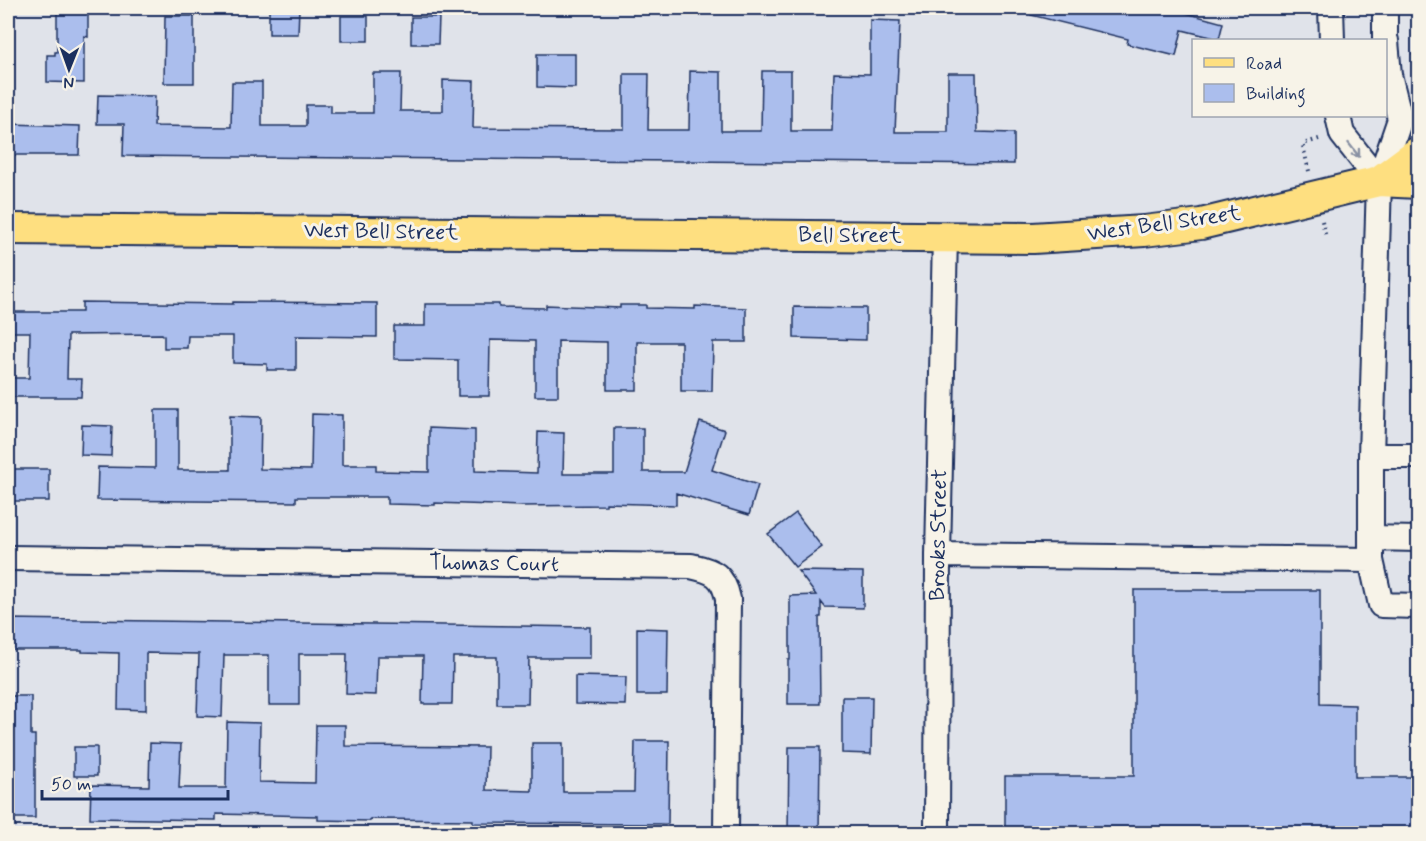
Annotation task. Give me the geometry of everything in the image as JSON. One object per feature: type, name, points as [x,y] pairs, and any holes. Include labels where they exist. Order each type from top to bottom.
[{"type":"main road","name":"West Bell Street","points":[[1379,182],[1419,152]]},
{"type":"main road","name":"West Bell Street","points":[[945,236],[1034,238],[1167,228],[1201,224],[1379,182],[1419,183]]},
{"type":"main road","name":"West Bell Street","points":[[8,229],[755,236]]},
{"type":"main road","name":"Bell Street","points":[[755,236],[945,236]]},
{"type":"street","points":[[1331,8],[1332,39]]},
{"type":"street","points":[[1385,8],[1386,39]]},
{"type":"street","points":[[1387,52],[1389,75],[1400,119],[1379,182],[1371,456],[1371,549],[1381,605],[1419,606]]},
{"type":"street","points":[[1338,117],[1342,134],[1379,182]]},
{"type":"street","name":"Brooks Street","points":[[937,834],[938,555],[945,236]]},
{"type":"street","points":[[1371,456],[1419,456]]},
{"type":"street","points":[[938,555],[1371,549],[1419,539]]},
{"type":"street","name":"Thomas Court","points":[[8,558],[691,566],[705,569],[725,584],[728,599],[726,834]]},
{"type":"building","points":[[57,8],[88,8],[88,37],[84,36],[84,83],[47,82],[47,55],[55,55],[57,52]]},
{"type":"building","points":[[269,8],[299,8],[298,34],[269,34]]},
{"type":"building","points":[[1032,8],[1188,8],[1186,13],[1223,23],[1219,39],[1182,30],[1176,56],[1127,44],[1128,39],[1031,15]]},
{"type":"building","points":[[165,16],[194,16],[194,83],[164,83]]},
{"type":"building","points":[[341,16],[368,16],[368,41],[341,41]]},
{"type":"building","points":[[411,17],[439,17],[438,44],[411,44]]},
{"type":"building","points":[[870,20],[900,21],[895,132],[948,132],[948,73],[976,73],[977,132],[1014,133],[1014,164],[123,156],[124,124],[97,124],[98,95],[155,96],[154,126],[231,127],[232,82],[262,82],[262,126],[306,126],[306,105],[331,105],[331,113],[373,113],[373,73],[401,73],[400,111],[443,111],[443,80],[474,81],[473,128],[624,129],[624,74],[649,74],[648,130],[689,130],[690,71],[721,72],[721,131],[761,131],[762,71],[791,71],[791,131],[832,131],[834,73],[870,74]]},
{"type":"building","points":[[537,54],[575,54],[575,88],[537,87]]},
{"type":"building","points":[[8,124],[80,126],[79,155],[8,155]]},
{"type":"building","points":[[82,302],[377,303],[377,337],[296,336],[296,370],[267,370],[267,364],[233,363],[233,336],[188,336],[187,348],[164,348],[162,334],[68,335],[67,379],[82,379],[81,397],[8,397],[8,378],[29,378],[30,332],[8,332],[8,312],[82,312]]},
{"type":"building","points":[[425,304],[499,304],[499,307],[546,308],[546,305],[620,308],[620,305],[646,305],[646,308],[695,309],[695,306],[746,308],[746,342],[713,342],[712,391],[681,391],[681,342],[637,342],[637,390],[607,390],[607,342],[558,341],[558,396],[535,396],[535,341],[490,340],[489,396],[458,396],[458,360],[394,359],[394,326],[425,326]]},
{"type":"building","points":[[794,307],[866,308],[866,340],[794,338]]},
{"type":"building","points":[[155,410],[178,410],[178,470],[230,470],[230,416],[261,417],[260,469],[311,470],[312,414],[342,415],[342,465],[376,465],[376,471],[429,472],[429,428],[475,430],[475,471],[537,473],[538,432],[564,433],[563,474],[614,474],[614,428],[643,428],[643,472],[684,472],[700,422],[725,430],[712,470],[758,485],[749,515],[676,493],[676,505],[387,504],[387,497],[296,497],[296,502],[97,500],[98,467],[155,468]]},
{"type":"building","points":[[82,425],[112,426],[111,456],[81,455]]},
{"type":"building","points":[[8,469],[49,469],[49,501],[8,501]]},
{"type":"building","points":[[796,513],[822,547],[795,567],[768,534]]},
{"type":"building","points":[[798,571],[863,572],[863,608],[825,607],[821,602],[821,617],[819,617],[820,704],[788,704],[790,596],[816,595]]},
{"type":"building","points":[[1134,590],[1320,590],[1320,704],[1355,705],[1355,777],[1419,777],[1419,834],[1005,834],[1005,776],[1134,776]]},
{"type":"building","points":[[8,619],[590,627],[590,658],[529,658],[528,704],[497,704],[497,657],[453,657],[452,704],[422,704],[423,656],[377,656],[376,695],[346,694],[347,654],[299,654],[299,705],[269,705],[269,655],[224,655],[222,717],[197,716],[199,654],[146,653],[146,710],[118,709],[119,653],[82,652],[82,650],[8,650]]},
{"type":"building","points":[[637,628],[668,629],[667,695],[637,695]]},
{"type":"building","points":[[575,676],[626,677],[625,705],[575,704]]},
{"type":"building","points":[[8,696],[31,696],[31,735],[35,735],[35,818],[8,818]]},
{"type":"building","points":[[842,697],[872,697],[871,754],[842,753]]},
{"type":"building","points":[[227,722],[260,723],[259,782],[315,783],[316,725],[345,725],[345,746],[487,747],[486,790],[532,791],[532,743],[563,743],[563,792],[634,792],[635,741],[669,741],[668,824],[318,820],[318,816],[216,814],[216,820],[90,818],[91,785],[149,786],[150,743],[181,744],[179,788],[226,788]]},
{"type":"building","points":[[74,747],[97,747],[97,776],[74,776]]},
{"type":"building","points":[[789,747],[820,747],[819,834],[788,834]]}]
